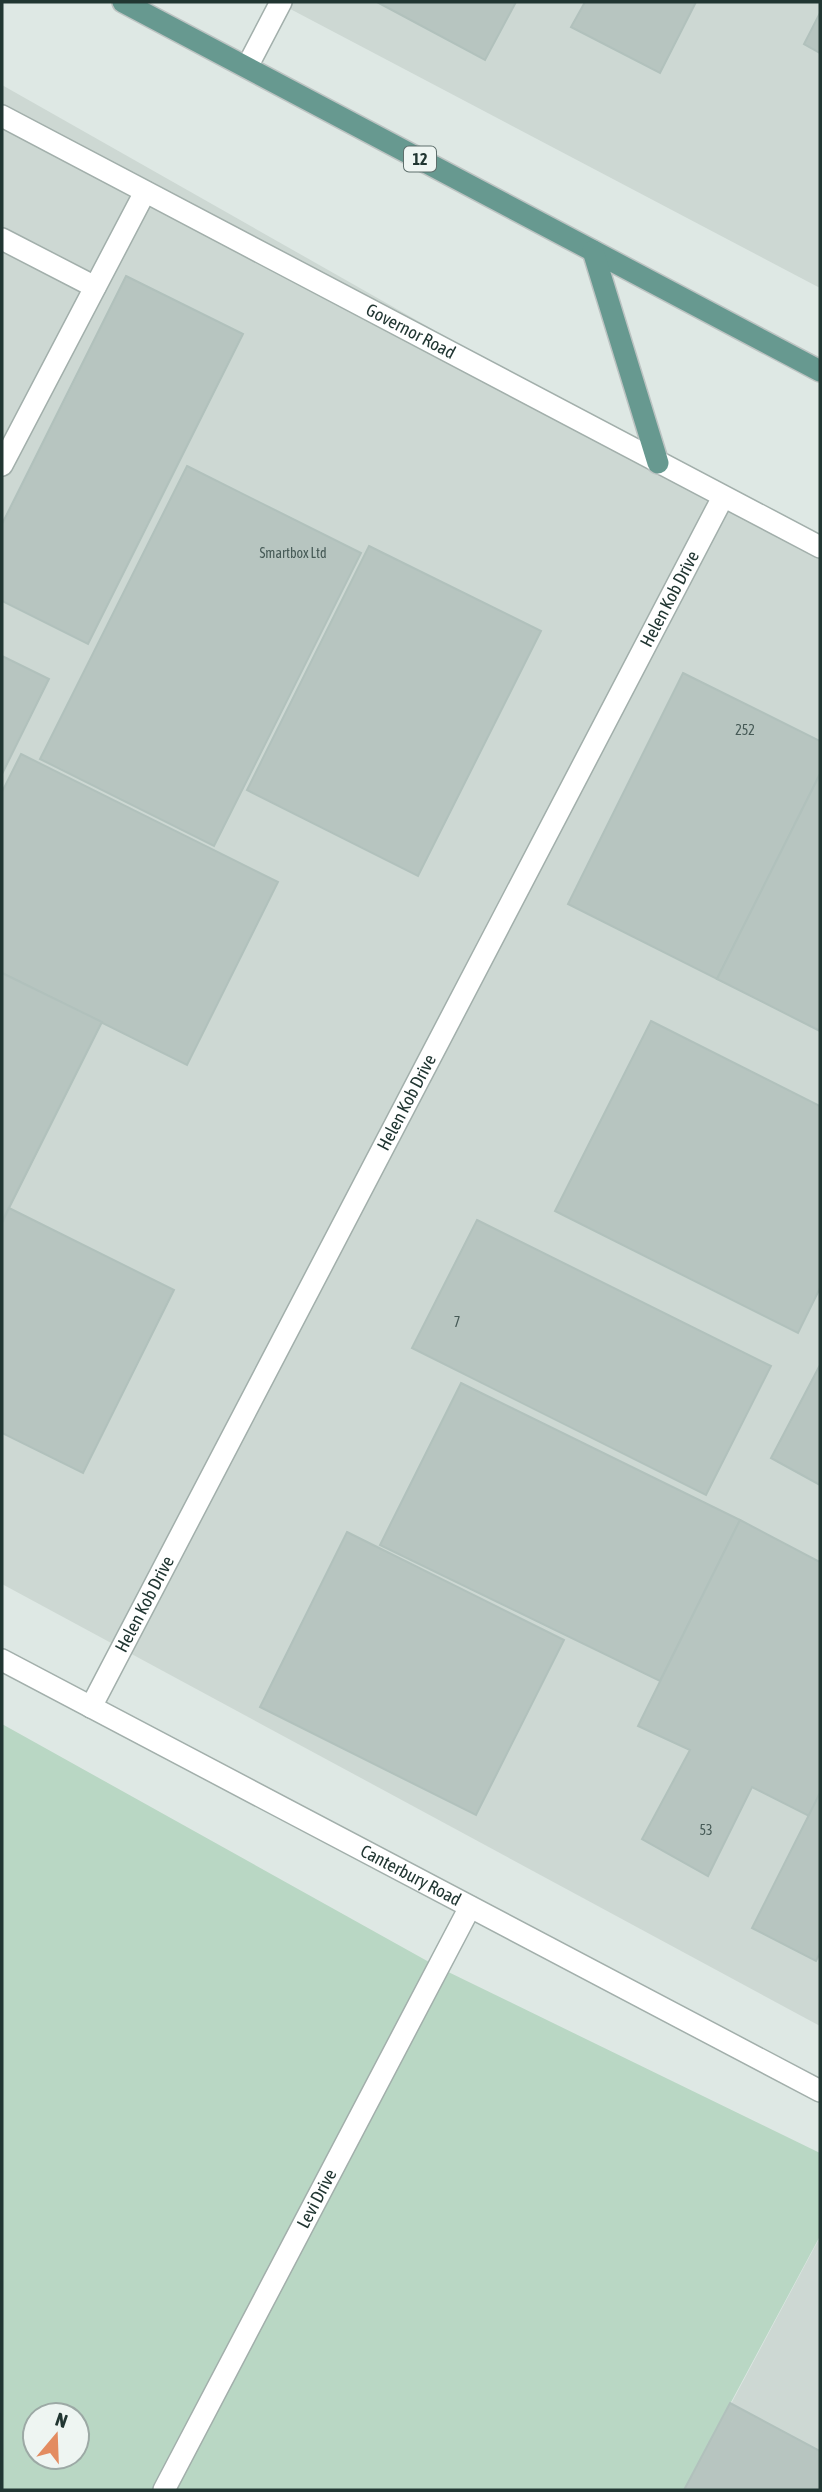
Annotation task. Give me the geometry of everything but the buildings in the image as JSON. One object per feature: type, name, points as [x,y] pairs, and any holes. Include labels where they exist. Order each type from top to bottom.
[{"type":"main road","name":"12","points":[[123,2],[820,371]]},
{"type":"main road","points":[[593,251],[659,463]]},
{"type":"street","points":[[247,67],[281,2]]},
{"type":"street","name":"Governor Road","points":[[2,116],[820,547]]},
{"type":"street","points":[[2,464],[145,192]]},
{"type":"street","points":[[2,239],[95,287]]},
{"type":"street","name":"Helen Kob Drive","points":[[91,1707],[723,497]]},
{"type":"street","name":"Canterbury Road","points":[[2,1660],[820,2091]]},
{"type":"street","name":"Levi Drive","points":[[163,2490],[470,1907]]},
{"type":"shaded area","points":[[277,2],[820,2],[820,288]]},
{"type":"shaded area","points":[[2,85],[820,549],[820,2026],[2,1584]]},
{"type":"shaded area","points":[[820,2237],[820,2490],[685,2490]]},
{"type":"green space","points":[[2,1724],[438,1967],[820,2153],[820,2236],[684,2490],[2,2490]]}]
